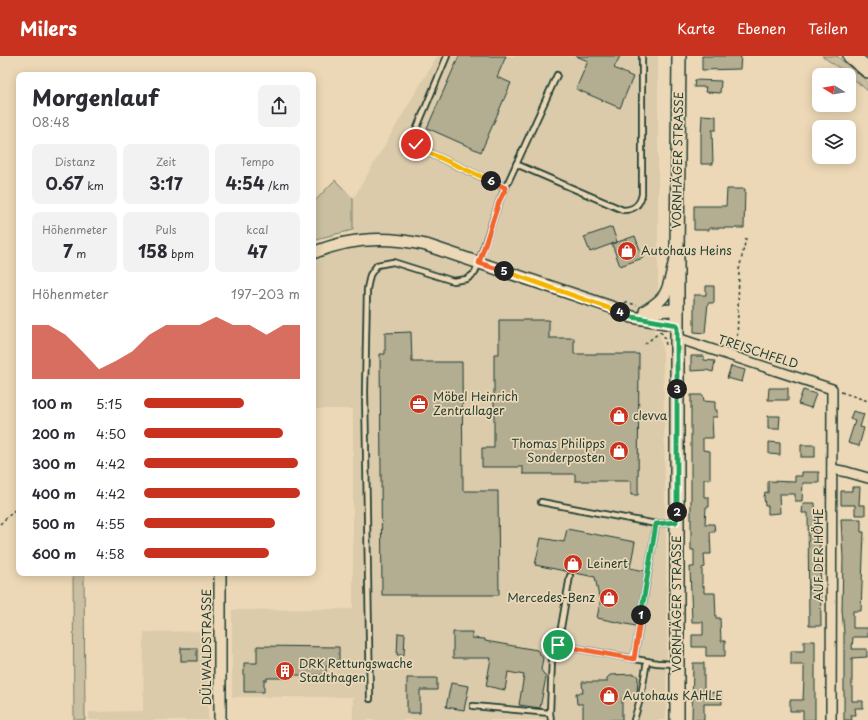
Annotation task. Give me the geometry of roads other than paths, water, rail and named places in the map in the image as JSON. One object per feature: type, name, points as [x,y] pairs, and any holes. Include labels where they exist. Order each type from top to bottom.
[{"type":"highway","points":[[851,56],[868,70]]},
{"type":"main road","name":"VORNHÄGER STRASSE","points":[[677,720],[676,522],[679,56]]},
{"type":"street","points":[[316,252],[349,241],[386,238],[405,240],[426,245],[614,308],[632,317],[677,332]]},
{"type":"street","points":[[645,311],[657,304],[665,296],[677,252]]},
{"type":"street","points":[[614,308],[645,311],[677,310]]},
{"type":"street","name":"TREISCHFELD","points":[[677,332],[737,358],[832,390]]},
{"type":"street","name":"AUF DER HÖHE","points":[[831,720],[832,390]]},
{"type":"street","points":[[832,470],[847,472],[868,478]]},
{"type":"street","name":"DÜLWALDSTRASSE","points":[[220,576],[220,720]]},
{"type":"lane","points":[[447,56],[416,130],[414,138],[416,144],[425,151],[506,188]]},
{"type":"lane","points":[[516,164],[623,210],[630,210],[637,206],[642,194],[642,56]]},
{"type":"lane","points":[[370,699],[365,392],[367,289],[370,275],[377,265],[393,262],[453,281],[466,279],[475,273],[499,202],[556,75]]},
{"type":"lane","points":[[541,502],[656,524],[676,522]]},
{"type":"lane","points":[[634,659],[656,524]]},
{"type":"lane","points":[[551,720],[552,659],[558,645],[570,576]]},
{"type":"lane","points":[[558,645],[634,659],[677,664]]},
{"type":"lane","points":[[634,720],[641,696],[648,661]]},
{"type":"lane","points":[[473,706],[550,713]]},
{"type":"place","name":"Autohaus Heins","points":[[627,251]]},
{"type":"place","name":"Möbel Heinrich Zentrallager","points":[[419,404]]},
{"type":"place","name":"clevva","points":[[619,416]]},
{"type":"place","name":"Thomas Philipps Sonderposten","points":[[619,451]]},
{"type":"place","name":"Leinert","points":[[573,564]]},
{"type":"place","name":"Mercedes-Benz","points":[[609,598]]},
{"type":"place","name":"DRK Rettungswache Stadthagen","points":[[285,671]]},
{"type":"place","name":"Autohaus KAHLE","points":[[609,696]]}]
